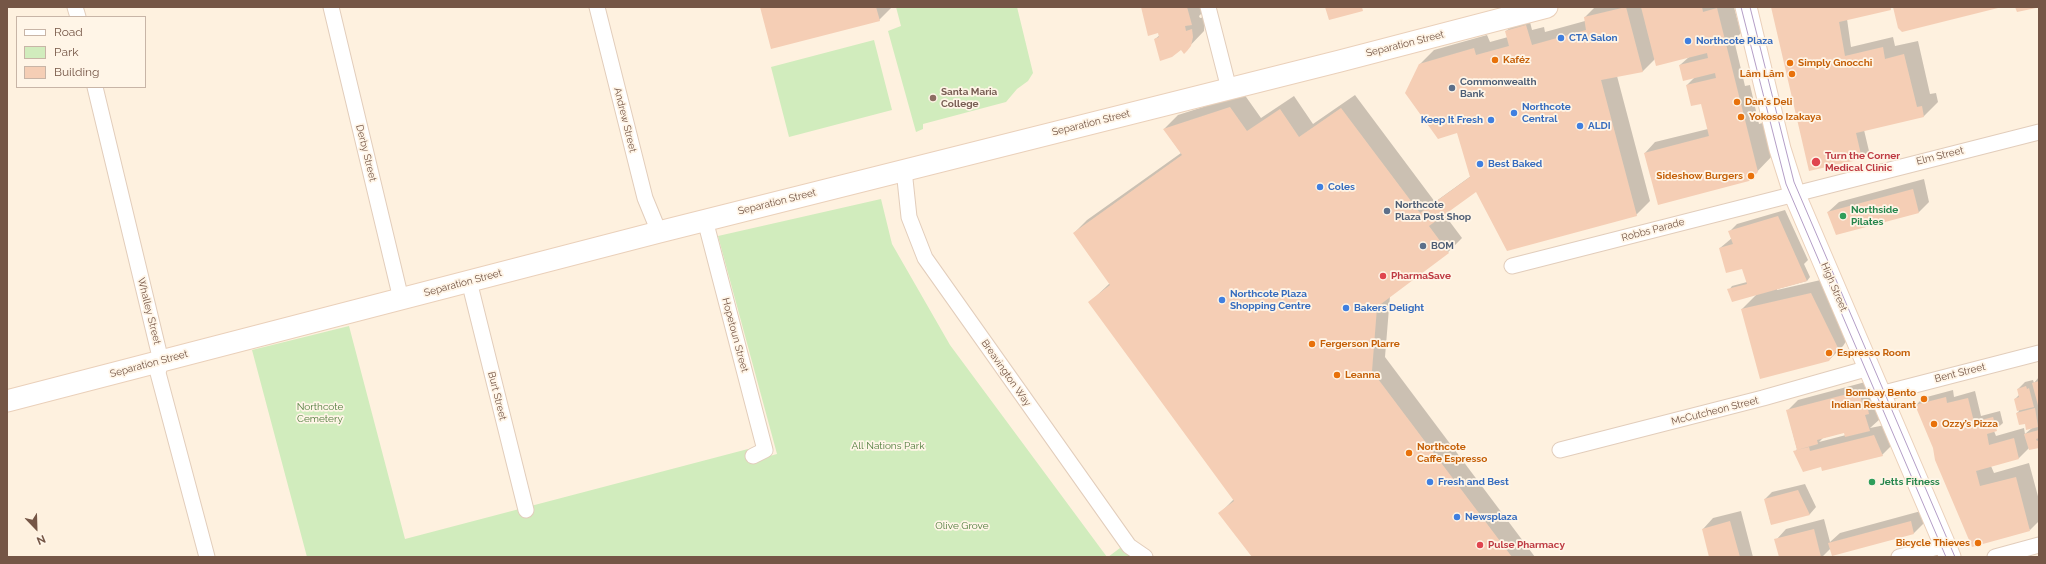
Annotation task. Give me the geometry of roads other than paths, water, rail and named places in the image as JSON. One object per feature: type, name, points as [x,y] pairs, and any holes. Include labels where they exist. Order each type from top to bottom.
[{"type":"street","name":"Derby Street","points":[[331,7],[401,299]]},
{"type":"street","name":"Andrew Street","points":[[596,7],[646,198],[659,232]]},
{"type":"street","points":[[1208,7],[1229,89]]},
{"type":"street","name":"Separation Street","points":[[7,401],[705,220],[1229,89],[1547,7]]},
{"type":"street","name":"High Street","points":[[1747,8],[1780,149],[1794,193],[1948,551]]},
{"type":"street","name":"Whalley Street","points":[[95,88],[161,361],[158,372],[207,557]]},
{"type":"street","name":"Elm Street","points":[[1794,193],[2039,132]]},
{"type":"street","name":"Breavington Way","points":[[904,170],[909,216],[925,258],[1129,546],[1145,557]]},
{"type":"street","name":"Robbs Parade","points":[[1512,266],[1794,193]]},
{"type":"street","name":"Hopetoun Street","points":[[705,220],[764,452]]},
{"type":"street","name":"Burt Street","points":[[468,281],[526,510]]},
{"type":"street","name":"Bent Street","points":[[1880,394],[2039,353]]},
{"type":"street","name":"McCutcheon Street","points":[[1560,450],[1763,398],[1869,368]]},
{"type":"street","points":[[1995,557],[2039,545]]},
{"type":"street","points":[[1899,557],[1948,551]]},
{"type":"tram line","points":[[1741,7],[1786,184],[1946,557]]},
{"type":"tram line","points":[[1750,7],[1794,182],[1955,557]]},
{"type":"place","name":"CTA Salon","points":[[1561,38]]},
{"type":"place","name":"Northcote Plaza","points":[[1688,41]]},
{"type":"place","name":"Kaféz","points":[[1495,60]]},
{"type":"place","name":"Simply Gnocchi","points":[[1790,63]]},
{"type":"place","name":"Lâm Lâm","points":[[1792,74]]},
{"type":"place","name":"Commonwealth Bank","points":[[1452,88]]},
{"type":"place","name":"Santa Maria College","points":[[933,98]]},
{"type":"place","name":"Dan's Deli","points":[[1737,102]]},
{"type":"place","name":"Northcote Central","points":[[1514,113]]},
{"type":"place","name":"Yokoso Izakaya","points":[[1741,117]]},
{"type":"place","name":"Keep It Fresh","points":[[1491,120]]},
{"type":"place","name":"ALDI","points":[[1580,126]]},
{"type":"place","name":"Turn the Corner Medical Clinic","points":[[1816,162]]},
{"type":"place","name":"Best Baked","points":[[1480,164]]},
{"type":"place","name":"Sideshow Burgers","points":[[1751,176]]},
{"type":"place","name":"Coles","points":[[1320,187]]},
{"type":"place","name":"Northcote Plaza Post Shop","points":[[1387,211]]},
{"type":"place","name":"Northside Pilates","points":[[1843,216]]},
{"type":"place","name":"BOM","points":[[1423,246]]},
{"type":"place","name":"PharmaSave","points":[[1383,276]]},
{"type":"place","name":"Northcote Plaza Shopping Centre","points":[[1222,300]]},
{"type":"place","name":"Bakers Delight","points":[[1346,308]]},
{"type":"place","name":"Fergerson Plarre","points":[[1312,344]]},
{"type":"place","name":"Espresso Room","points":[[1829,353]]},
{"type":"place","name":"Leanna","points":[[1337,375]]},
{"type":"place","name":"Bombay Bento Indian Restaurant","points":[[1924,399]]},
{"type":"place","name":"Ozzy’s Pizza","points":[[1934,424]]},
{"type":"place","name":"Northcote Caffe Espresso","points":[[1409,453]]},
{"type":"place","name":"Fresh and Best","points":[[1430,482]]},
{"type":"place","name":"Jetts Fitness","points":[[1872,482]]},
{"type":"place","name":"Newsplaza","points":[[1457,517]]},
{"type":"place","name":"Bicycle Thieves","points":[[1978,543]]},
{"type":"place","name":"Pulse Pharmacy","points":[[1480,545]]},
{"type":"park label","name":"Northcote Cemetery","points":[[320,412]]},
{"type":"park label","name":"All Nations Park","points":[[888,446]]},
{"type":"park label","name":"Olive Grove","points":[[962,526]]}]
